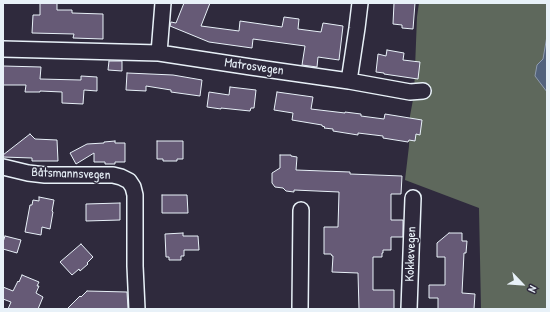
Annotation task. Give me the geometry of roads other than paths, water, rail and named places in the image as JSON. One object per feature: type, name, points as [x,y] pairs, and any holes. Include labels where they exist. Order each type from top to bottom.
[{"type":"street","points":[[159,53],[163,3]]},
{"type":"street","points":[[349,81],[360,3]]},
{"type":"street","name":"Matrosvegen","points":[[3,49],[159,53],[349,81],[410,92],[423,91]]},
{"type":"street","name":"Båtsmannsvegen","points":[[3,167],[28,173],[46,175],[113,175],[122,177],[129,181],[134,187],[135,195],[135,266],[137,309]]},
{"type":"street","name":"Kokkevegen","points":[[409,309],[413,198]]},
{"type":"street","points":[[300,309],[302,210]]},
{"type":"water","points":[[547,36],[547,92],[535,76],[537,65],[543,59]]}]
